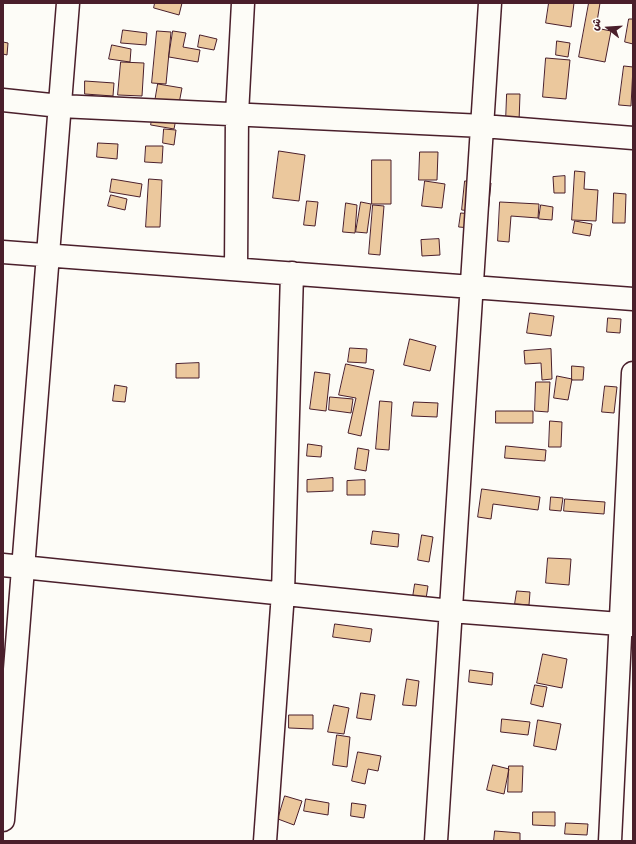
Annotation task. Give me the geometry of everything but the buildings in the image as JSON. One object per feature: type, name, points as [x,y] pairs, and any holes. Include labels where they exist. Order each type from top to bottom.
[{"type":"street","points":[[3,820],[13,566],[48,255],[68,3]]},
{"type":"street","points":[[236,270],[237,114],[243,3]]},
{"type":"street","points":[[436,841],[490,3]]},
{"type":"street","points":[[3,100],[60,106],[482,126],[633,138]]},
{"type":"street","points":[[3,252],[633,299]]},
{"type":"street","points":[[265,841],[283,593],[292,273]]},
{"type":"street","points":[[610,841],[627,624],[633,374]]},
{"type":"street","points":[[13,566],[451,611],[627,624]]}]
